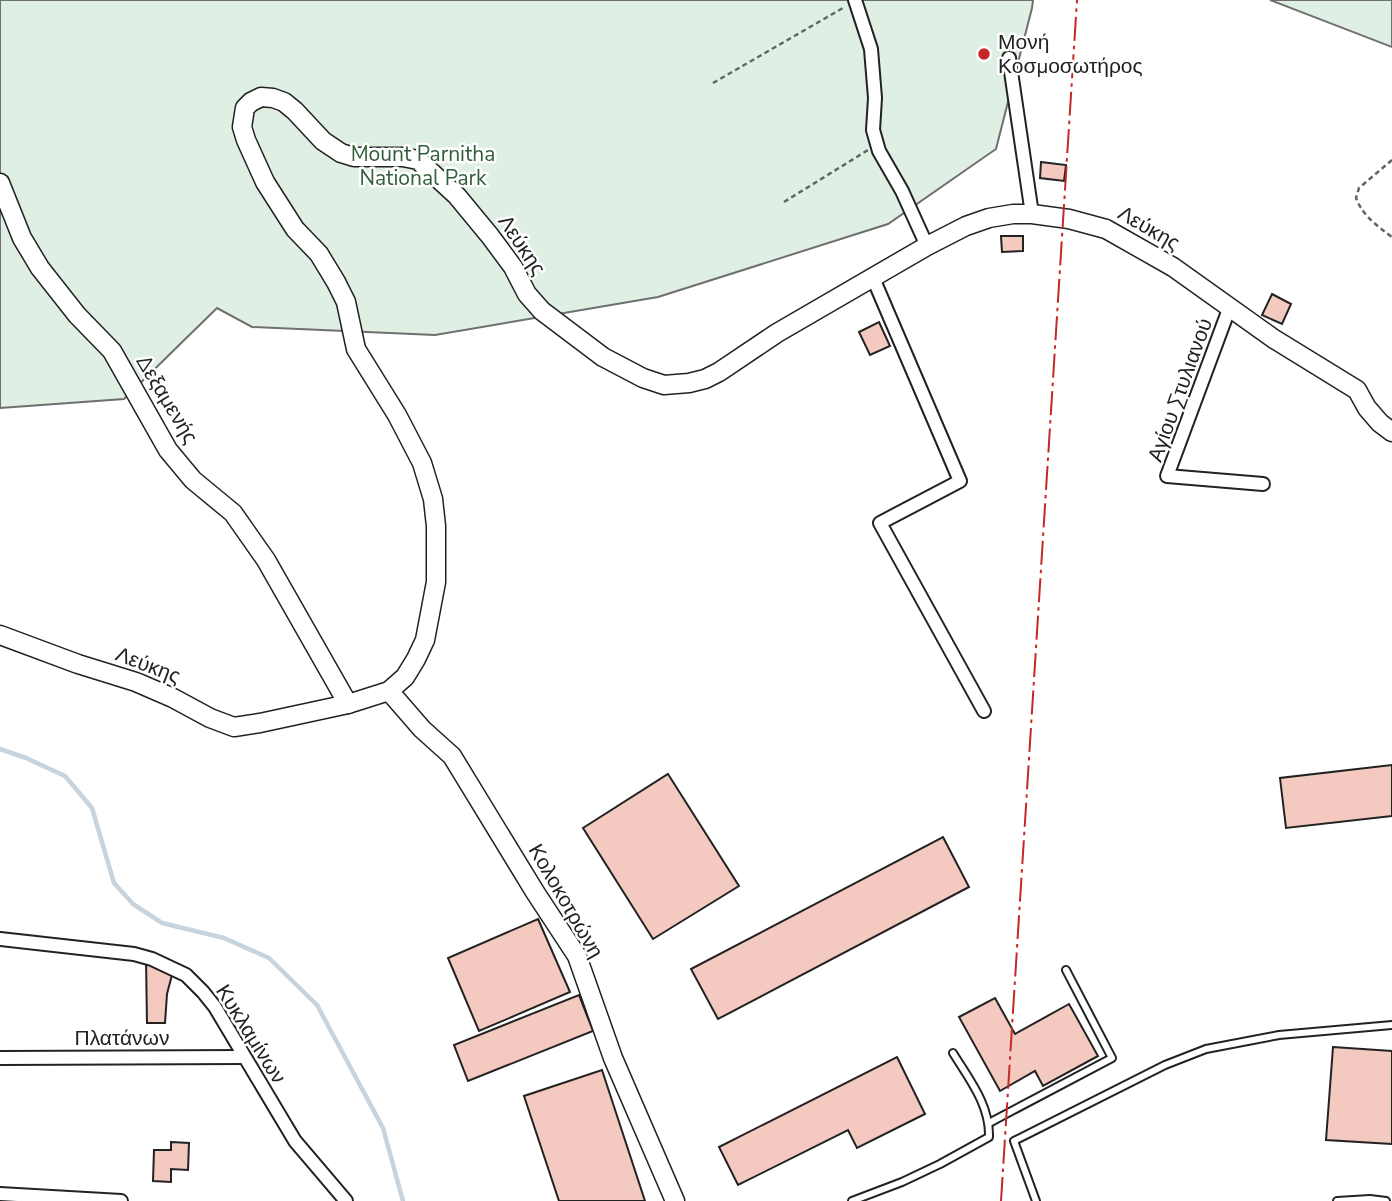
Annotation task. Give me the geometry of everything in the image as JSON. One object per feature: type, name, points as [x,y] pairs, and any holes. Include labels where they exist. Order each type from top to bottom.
[{"type":"street","points":[[855,0],[872,49],[873,130],[877,145],[927,246]]},
{"type":"street","points":[[1009,58],[1032,214]]},
{"type":"street","name":"Λεύκης","points":[[0,635],[135,682],[234,727],[348,704],[389,691],[405,677],[416,659],[425,640],[436,582],[433,499],[422,463],[397,415],[356,349],[346,302],[336,282],[319,254],[295,229],[265,181],[246,140],[242,127],[245,108],[261,97],[284,102],[323,141],[341,153],[354,157],[403,157],[418,160],[457,195],[513,267],[527,294],[542,311],[603,357],[643,379],[664,385],[705,379],[777,333],[966,226],[989,218],[1032,214],[1106,229],[1173,268],[1229,309],[1357,390],[1380,424],[1392,432]]},
{"type":"street","name":"Δεξαμενής","points":[[0,183],[22,238],[40,268],[77,315],[112,351],[167,450],[193,480],[233,513],[266,560],[348,704]]},
{"type":"street","points":[[873,278],[960,481],[880,523],[984,711]]},
{"type":"street","name":"Αγίου Στυλιανού","points":[[1229,309],[1167,476],[1263,484]]},
{"type":"street","name":"Κολοκοτρώνη","points":[[389,691],[422,729],[452,756],[577,956],[613,1058],[675,1201]]},
{"type":"street","name":"Κυκλαμίνων","points":[[0,939],[134,954],[162,962],[186,975],[215,1007],[295,1141],[346,1201]]},
{"type":"street","name":"Πλατάνων","points":[[0,1058],[244,1057]]},
{"type":"street","points":[[0,1194],[121,1201]]},
{"type":"lane","points":[[989,1123],[1112,1058],[1066,970]]},
{"type":"lane","points":[[1036,1201],[1014,1141],[1164,1065],[1206,1049],[1279,1035],[1392,1025]]},
{"type":"lane","points":[[852,1201],[902,1182],[989,1137],[985,1107],[953,1053]]},
{"type":"lane","points":[[1336,1201],[1386,1201]]},
{"type":"path","points":[[713,83],[855,0]]},
{"type":"path","points":[[784,202],[877,145]]},
{"type":"path","points":[[1392,160],[1359,188],[1356,198],[1360,209],[1392,237]]},
{"type":"green space","name":"Mount Parnitha National Park","points":[[0,0],[1033,0],[996,149],[888,224],[658,297],[435,335],[252,327],[217,308],[124,399],[0,408]]},
{"type":"green space","points":[[1270,0],[1392,0],[1392,47]]},
{"type":"building","points":[[1041,162],[1066,165],[1064,181],[1040,178]]},
{"type":"building","points":[[1001,236],[1023,236],[1023,251],[1002,252]]},
{"type":"building","points":[[1272,294],[1291,304],[1282,324],[1262,315]]},
{"type":"building","points":[[879,322],[890,346],[870,355],[859,332]]},
{"type":"building","points":[[1392,765],[1392,816],[1286,828],[1280,778]]},
{"type":"building","points":[[668,774],[739,886],[653,939],[583,828]]},
{"type":"building","points":[[943,837],[969,887],[718,1019],[691,969]]},
{"type":"building","points":[[538,919],[570,992],[479,1031],[448,958]]},
{"type":"building","points":[[146,959],[173,971],[167,994],[165,1023],[147,1023]]},
{"type":"building","points":[[579,995],[593,1031],[468,1081],[454,1045]]},
{"type":"building","points":[[995,998],[1015,1034],[1069,1004],[1098,1056],[1043,1086],[1035,1071],[1000,1091],[959,1017]]},
{"type":"building","points":[[1333,1047],[1392,1051],[1392,1144],[1326,1140]]},
{"type":"building","points":[[897,1057],[925,1114],[857,1148],[848,1130],[738,1185],[719,1147]]},
{"type":"building","points":[[602,1070],[645,1201],[559,1201],[524,1096]]},
{"type":"building","points":[[171,1142],[189,1143],[188,1170],[171,1169],[171,1182],[153,1181],[154,1150],[171,1150]]},
{"type":"waterway","points":[[0,749],[65,776],[92,808],[114,883],[133,904],[162,923],[224,938],[269,958],[317,1005],[383,1128],[403,1201]]},
{"type":"power","points":[[1001,1201],[1077,0]]},
{"type":"place","name":"Μονή Κοσμοσωτήρος","points":[[984,54]]}]
